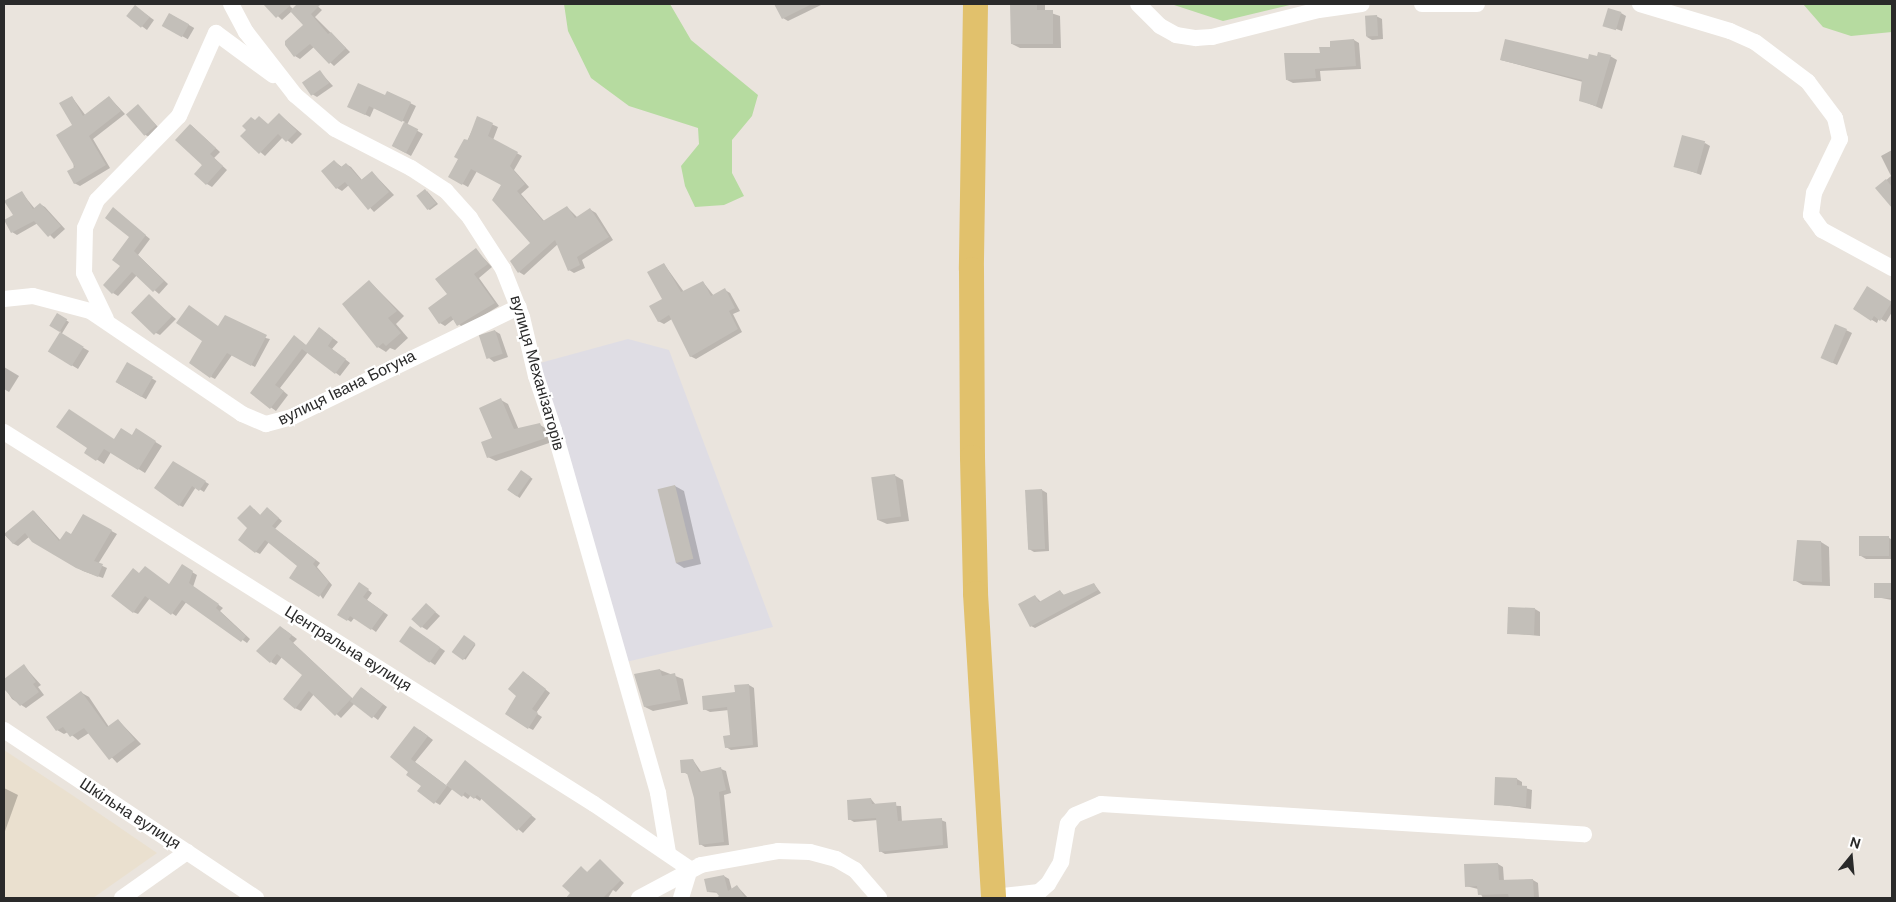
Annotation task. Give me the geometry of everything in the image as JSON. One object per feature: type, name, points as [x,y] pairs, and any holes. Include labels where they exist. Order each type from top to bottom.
[{"type":"main road","points":[[976,4],[971,269],[972,457],[976,593],[992,898]]},
{"type":"street","name":"вулиця Механізаторів","points":[[231,4],[278,77],[334,129],[411,168],[446,191],[463,209],[490,247],[519,307],[536,376],[554,430],[660,799],[668,853]]},
{"type":"street","points":[[1138,4],[1160,26],[1176,35],[1212,38],[1319,10],[1362,4]]},
{"type":"street","points":[[1422,4],[1477,4]]},
{"type":"street","points":[[1640,4],[1747,38],[1808,82],[1835,118],[1840,139],[1814,193],[1811,215],[1822,230],[1892,268]]},
{"type":"street","points":[[106,320],[84,273],[83,245],[89,218],[108,185],[178,116],[213,36],[216,33],[224,37],[254,64],[278,77]]},
{"type":"street","name":"вулиця Івана Богуна","points":[[4,299],[21,296],[48,299],[79,306],[106,320],[247,417],[272,424],[292,417],[401,362],[519,307]]},
{"type":"street","name":"Центральна вулиця","points":[[4,432],[668,853],[690,869]]},
{"type":"street","name":"Шкільна вулиця","points":[[4,730],[256,898]]},
{"type":"street","points":[[992,898],[1039,892],[1048,884],[1061,862],[1068,824],[1075,815],[1101,804],[1584,834]]},
{"type":"street","points":[[122,898],[187,852]]},
{"type":"street","points":[[639,898],[690,869],[751,854],[810,852],[846,864],[862,878],[879,898]]},
{"type":"street","points":[[681,898],[690,869]]},
{"type":"shaded area","points":[[628,339],[669,350],[773,627],[626,662],[540,363]]},
{"type":"shaded area","points":[[4,750],[157,853],[93,898],[4,898]]},
{"type":"green space","points":[[564,4],[670,4],[691,40],[758,95],[752,116],[732,140],[732,173],[744,196],[724,205],[695,207],[685,186],[681,166],[699,144],[698,128],[629,106],[591,78],[568,31]]},
{"type":"green space","points":[[1171,4],[1294,4],[1223,21]]},
{"type":"green space","points":[[1803,4],[1892,4],[1892,32],[1851,36],[1823,27]]},
{"type":"building","points":[[263,4],[292,4],[276,18]]},
{"type":"building","points":[[297,4],[321,4],[311,14],[328,34],[331,32],[346,48],[329,64],[310,44],[294,57],[285,45],[285,41],[303,25],[290,11]]},
{"type":"building","points":[[774,4],[812,4],[782,19]]},
{"type":"building","points":[[1010,4],[1037,4],[1037,10],[1053,10],[1053,44],[1011,44]]},
{"type":"building","points":[[135,5],[150,17],[141,28],[126,16]]},
{"type":"building","points":[[1608,8],[1621,12],[1616,30],[1602,26]]},
{"type":"building","points":[[169,13],[189,24],[182,37],[162,26]]},
{"type":"building","points":[[1377,15],[1378,36],[1366,37],[1365,16]]},
{"type":"building","points":[[1354,39],[1356,66],[1315,69],[1316,78],[1286,80],[1284,53],[1320,53],[1319,47],[1330,47],[1330,41]]},
{"type":"building","points":[[1505,39],[1588,59],[1589,54],[1597,56],[1598,52],[1611,55],[1596,106],[1579,101],[1582,80],[1500,60]]},
{"type":"building","points":[[320,70],[329,83],[311,96],[302,83]]},
{"type":"building","points":[[358,83],[385,95],[387,91],[411,102],[402,122],[369,106],[365,115],[347,107]]},
{"type":"building","points":[[72,96],[83,116],[109,96],[121,111],[89,136],[106,165],[74,184],[67,171],[75,167],[56,135],[72,125],[59,103]]},
{"type":"building","points":[[138,104],[156,125],[144,136],[126,114]]},
{"type":"building","points":[[279,113],[297,131],[286,142],[278,134],[259,154],[240,136],[246,130],[242,126],[251,117],[255,120],[259,116],[268,124]]},
{"type":"building","points":[[477,116],[493,123],[488,136],[518,152],[510,166],[525,184],[517,191],[543,221],[567,206],[575,218],[590,208],[609,237],[577,257],[580,265],[568,271],[555,240],[518,273],[510,261],[530,243],[492,200],[501,185],[471,169],[462,185],[448,177],[458,159],[454,157],[464,139],[468,140]]},
{"type":"building","points":[[404,122],[418,129],[406,153],[392,146]]},
{"type":"building","points":[[190,124],[216,148],[210,154],[223,166],[206,185],[194,174],[202,165],[175,140]]},
{"type":"building","points":[[1682,135],[1705,141],[1697,173],[1673,167]]},
{"type":"building","points":[[334,160],[341,167],[346,163],[361,180],[372,171],[389,192],[368,210],[345,182],[336,189],[321,171]]},
{"type":"building","points":[[1886,179],[1892,187],[1892,208],[1875,188]]},
{"type":"building","points":[[425,189],[436,203],[427,210],[416,196]]},
{"type":"building","points":[[22,191],[33,209],[40,203],[61,226],[48,237],[34,221],[11,233],[4,220],[13,215],[4,201]]},
{"type":"building","points":[[113,207],[146,235],[134,251],[164,281],[153,292],[132,272],[112,294],[103,285],[120,266],[112,260],[129,237],[105,218]]},
{"type":"building","points":[[476,248],[488,264],[474,274],[495,303],[457,326],[451,316],[439,324],[428,308],[447,294],[435,279]]},
{"type":"building","points":[[664,263],[681,292],[703,281],[711,296],[725,288],[735,308],[729,311],[738,329],[690,357],[669,315],[658,322],[649,306],[662,299],[647,272]]},
{"type":"building","points":[[369,280],[397,311],[388,318],[401,333],[386,346],[383,343],[377,348],[342,304]]},
{"type":"building","points":[[1867,286],[1892,302],[1880,321],[1874,316],[1871,321],[1853,309]]},
{"type":"building","points":[[149,294],[172,316],[154,335],[131,313]]},
{"type":"building","points":[[189,305],[218,326],[225,315],[267,335],[251,366],[227,353],[210,378],[189,363],[202,341],[176,323]]},
{"type":"building","points":[[57,313],[67,319],[60,332],[49,326]]},
{"type":"building","points":[[1835,324],[1847,329],[1833,363],[1821,358]]},
{"type":"building","points":[[319,327],[333,338],[328,346],[346,359],[335,374],[302,349],[275,385],[284,391],[270,409],[250,393],[294,335],[306,345]]},
{"type":"building","points":[[495,330],[503,354],[487,359],[479,335]]},
{"type":"building","points":[[60,332],[84,347],[72,366],[48,352]]},
{"type":"building","points":[[127,362],[153,377],[141,397],[116,382]]},
{"type":"building","points":[[501,398],[514,429],[540,423],[546,438],[487,458],[481,442],[492,438],[479,408]]},
{"type":"building","points":[[69,409],[114,439],[121,428],[132,435],[136,428],[156,441],[138,470],[104,449],[96,461],[84,453],[87,448],[56,427]]},
{"type":"building","points":[[173,461],[206,481],[199,491],[192,486],[179,506],[154,488]]},
{"type":"building","points":[[521,470],[531,477],[517,497],[507,490]]},
{"type":"building","points":[[895,474],[901,517],[877,520],[871,477]]},
{"type":"building","points":[[675,485],[693,559],[676,563],[658,489]]},
{"type":"building","points":[[1042,489],[1045,549],[1028,550],[1025,490]]},
{"type":"building","points":[[250,505],[260,515],[267,507],[279,518],[272,526],[316,560],[313,564],[329,582],[319,597],[289,578],[297,566],[265,540],[255,553],[238,540],[247,528],[237,518]]},
{"type":"building","points":[[33,510],[59,541],[66,531],[71,534],[83,514],[112,530],[94,561],[103,564],[98,577],[76,568],[32,542],[25,533],[13,544],[4,534]]},
{"type":"building","points":[[1859,536],[1889,536],[1889,556],[1859,556]]},
{"type":"building","points":[[1797,540],[1821,541],[1822,582],[1793,581]]},
{"type":"building","points":[[182,564],[193,571],[189,583],[219,604],[216,608],[246,636],[241,642],[182,600],[171,615],[145,596],[133,613],[111,596],[133,568],[139,573],[145,566],[169,584]]},
{"type":"building","points":[[359,582],[369,589],[363,597],[384,612],[371,630],[350,616],[347,621],[337,615]]},
{"type":"building","points":[[1094,583],[1098,590],[1030,627],[1018,604],[1035,595],[1039,602],[1060,590],[1063,595]]},
{"type":"building","points":[[1874,583],[1892,583],[1892,598],[1874,598]]},
{"type":"building","points":[[426,603],[436,612],[421,628],[411,619]]},
{"type":"building","points":[[1508,607],[1535,608],[1534,635],[1507,634]]},
{"type":"building","points":[[280,626],[292,635],[289,639],[352,698],[335,716],[309,691],[295,709],[283,699],[302,675],[277,654],[270,663],[256,651]]},
{"type":"building","points":[[410,626],[440,647],[429,663],[399,642]]},
{"type":"building","points":[[464,635],[475,643],[463,660],[452,652]]},
{"type":"building","points":[[24,664],[36,682],[33,684],[39,692],[20,706],[4,689],[4,679]]},
{"type":"building","points":[[660,669],[662,676],[675,673],[681,700],[644,707],[634,674]]},
{"type":"building","points":[[523,671],[546,689],[532,709],[538,713],[528,729],[505,714],[516,696],[508,689]]},
{"type":"building","points":[[749,684],[753,745],[725,748],[723,736],[730,735],[727,707],[703,710],[702,696],[735,692],[734,685]]},
{"type":"building","points":[[361,687],[383,704],[372,718],[350,701]]},
{"type":"building","points":[[81,691],[107,727],[118,719],[135,740],[109,760],[84,728],[70,737],[63,727],[56,731],[46,717]]},
{"type":"building","points":[[414,726],[428,736],[411,759],[447,786],[434,804],[417,791],[421,786],[406,775],[408,772],[390,757]]},
{"type":"building","points":[[693,759],[699,772],[721,767],[726,790],[719,792],[724,842],[699,845],[694,798],[687,773],[681,773],[680,760]]},
{"type":"building","points":[[465,760],[532,815],[517,831],[477,795],[474,799],[465,792],[462,797],[446,785]]},
{"type":"building","points":[[1495,777],[1517,778],[1517,785],[1527,786],[1526,807],[1494,805]]},
{"type":"building","points":[[871,798],[872,804],[896,802],[898,821],[942,818],[943,845],[879,852],[876,818],[848,820],[847,800]]},
{"type":"building","points":[[600,859],[621,880],[603,898],[566,898],[570,893],[562,886],[581,866],[587,872]]},
{"type":"building","points":[[1498,863],[1499,880],[1533,879],[1534,898],[1509,898],[1508,894],[1478,895],[1477,886],[1465,887],[1464,864]]},
{"type":"building","points":[[724,875],[728,891],[737,885],[745,898],[716,898],[719,896],[715,891],[707,892],[704,879]]}]
